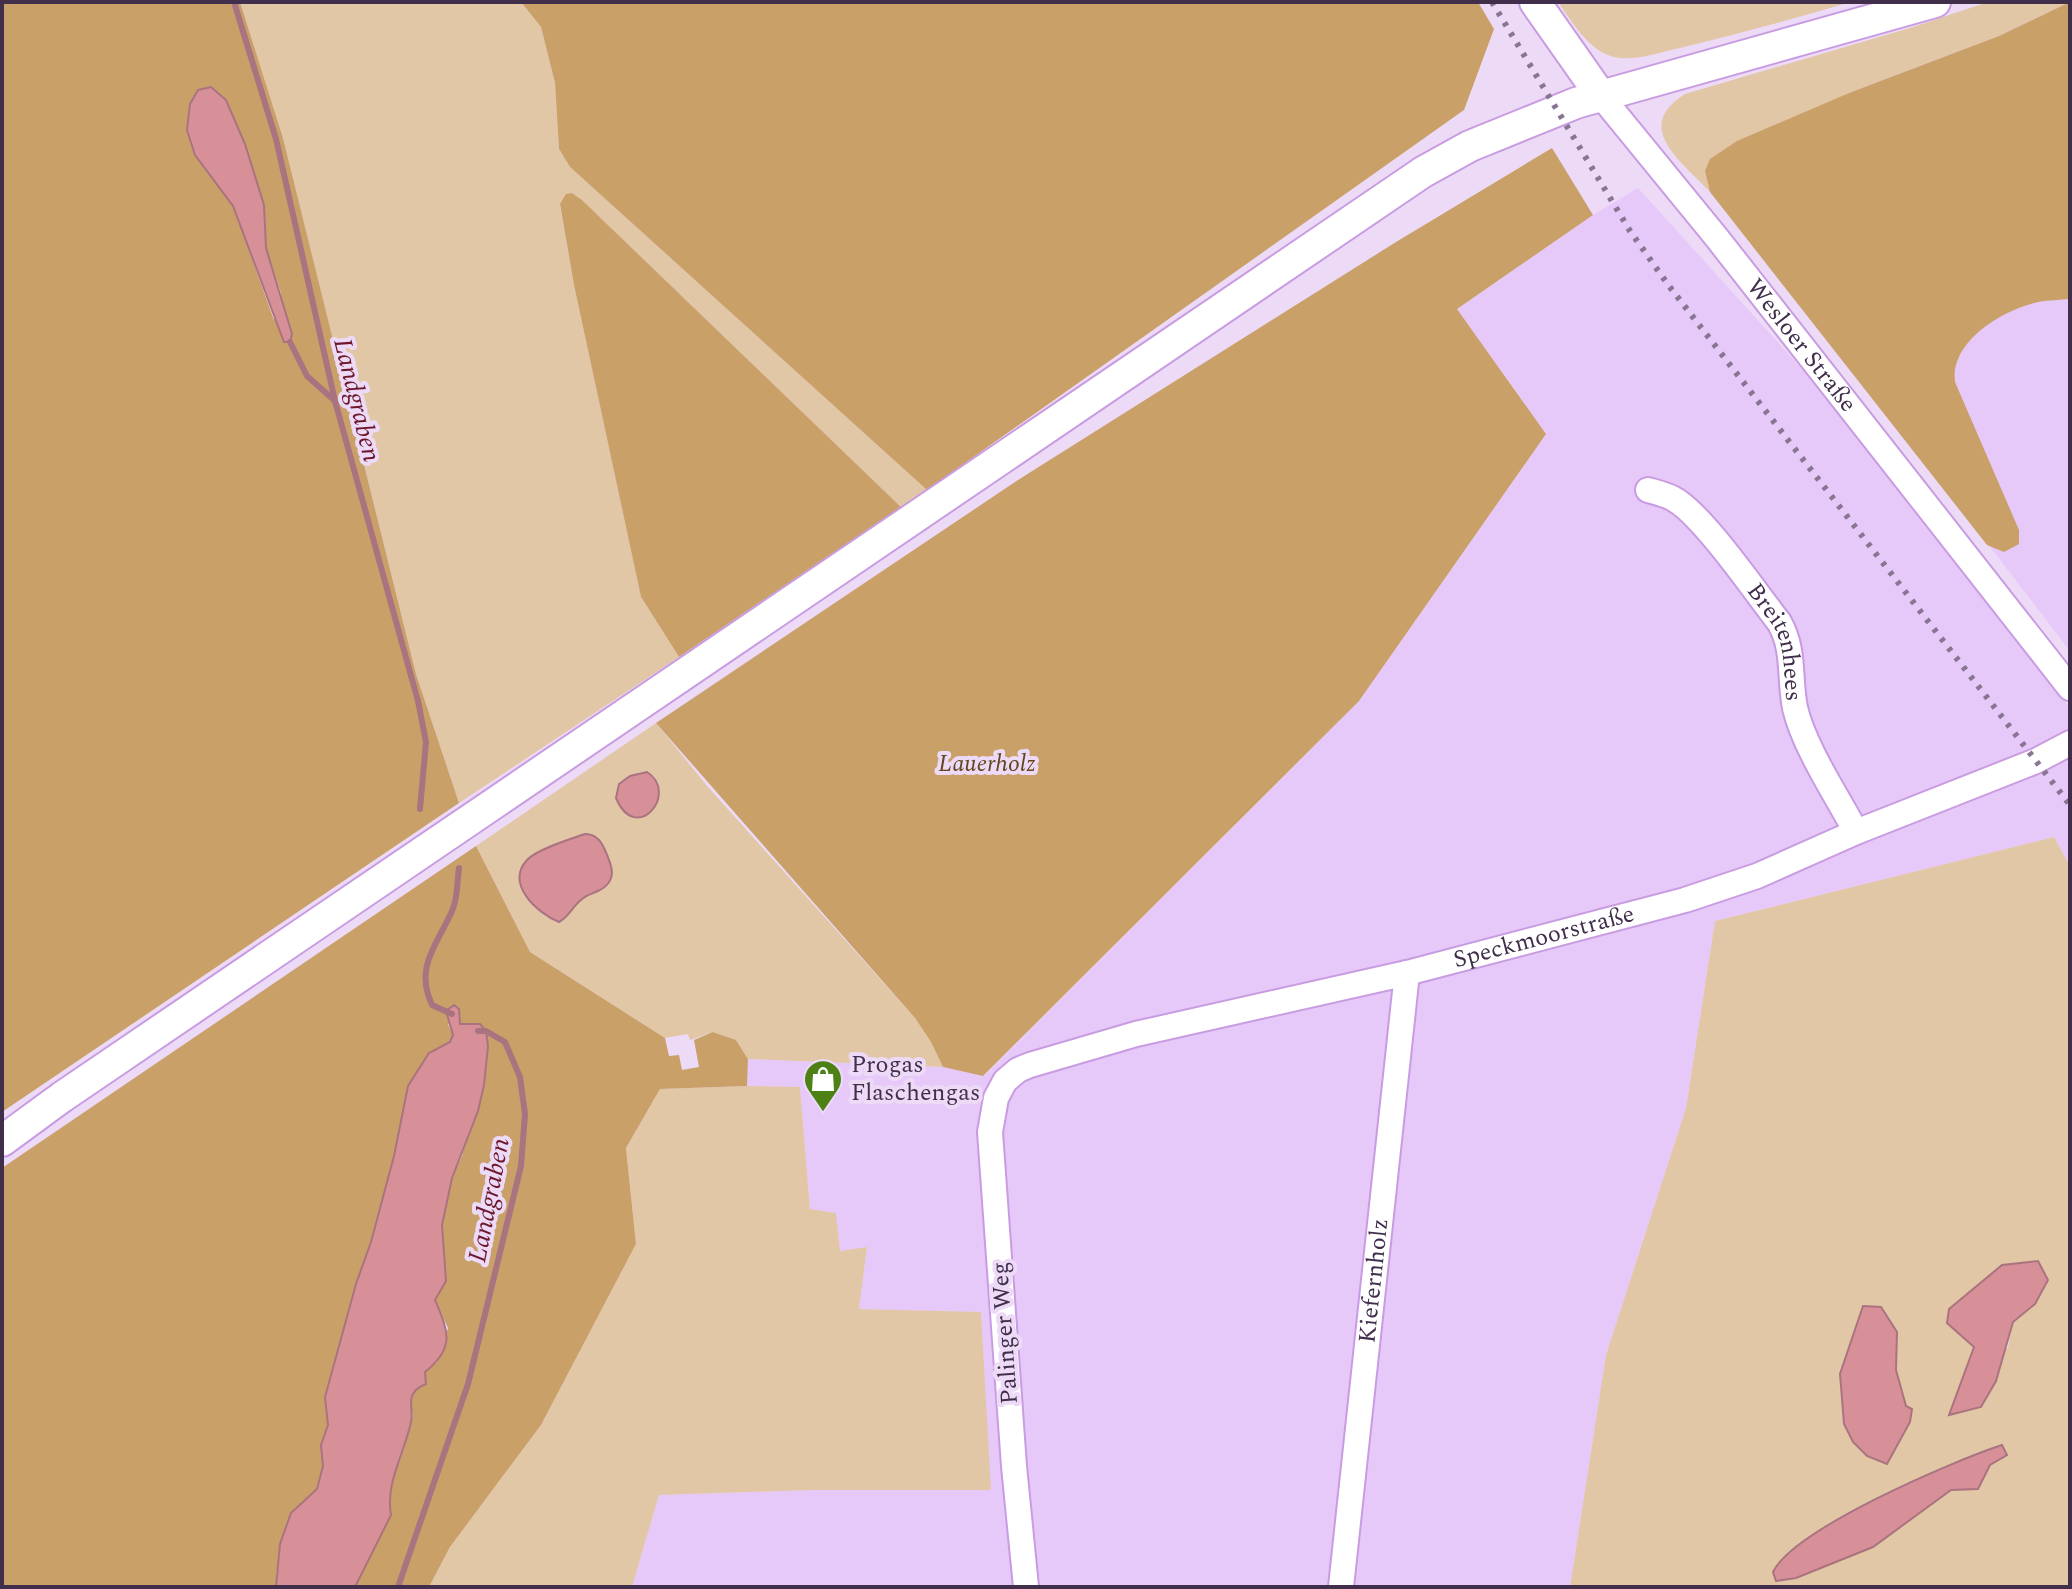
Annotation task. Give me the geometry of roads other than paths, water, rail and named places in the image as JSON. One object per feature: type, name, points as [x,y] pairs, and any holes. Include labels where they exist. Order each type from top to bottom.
[{"type":"main road","name":"Wesloer Straße","points":[[1535,2],[1601,96]]},
{"type":"main road","points":[[2,1141],[62,1097],[1423,172],[1505,130],[1576,103],[1935,2]]},
{"type":"street","name":"Wesloer Straße","points":[[1601,96],[1717,238],[2070,688]]},
{"type":"street","name":"Breitenhees","points":[[1648,490],[1672,498],[1685,507],[1779,622],[1787,636],[1795,707],[1804,733],[1856,832]]},
{"type":"street","name":"Speckmoorstraße","points":[[1005,1081],[1018,1070],[1071,1051],[1407,973],[1685,900],[1757,876],[1856,832],[2036,761],[2070,743]]},
{"type":"street","name":"Kiefernholz","points":[[1341,1587],[1407,973]]},
{"type":"street","name":"Palinger Weg","points":[[1005,1081],[996,1098],[990,1132],[1014,1466],[1026,1587]]},
{"type":"waterway","name":"Landgraben","points":[[234,2],[276,139],[335,401],[418,701],[426,742],[420,809]]},
{"type":"waterway","points":[[290,342],[307,376],[335,401]]},
{"type":"waterway","name":"Landgraben","points":[[452,1014],[432,1005],[425,979],[430,956],[454,906],[459,868]]},
{"type":"waterway","name":"Landgraben","points":[[398,1587],[468,1384],[521,1166],[525,1114],[520,1077],[505,1042],[486,1031],[478,1031]]},
{"type":"railway","points":[[1492,2],[1630,231],[1669,286],[2070,805]]},
{"type":"place","name":"Progas Flaschengas","points":[[823,1113]]},
{"type":"park label","name":"Lauerholz","points":[[987,764]]}]
